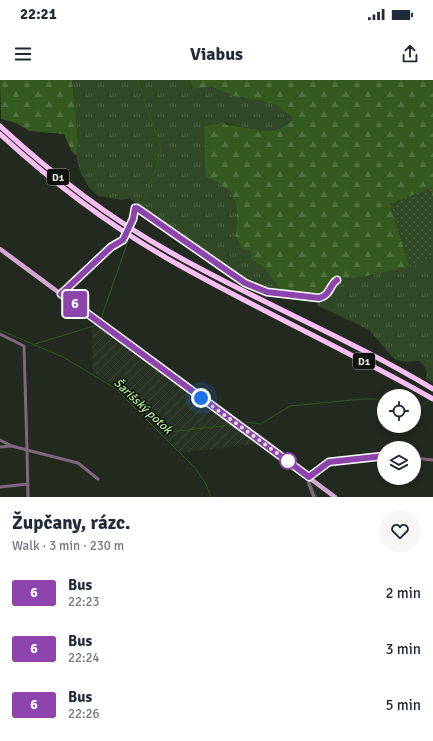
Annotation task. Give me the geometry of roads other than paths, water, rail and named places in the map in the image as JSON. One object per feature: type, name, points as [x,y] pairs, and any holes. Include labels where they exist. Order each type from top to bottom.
[{"type":"highway","name":"D1","points":[[0,126],[74,189],[142,243],[200,277],[433,399]]},
{"type":"highway","name":"D1","points":[[0,134],[58,184],[119,224],[227,284],[361,349],[433,389]]},
{"type":"main road","points":[[0,249],[335,497]]},
{"type":"street","points":[[61,294],[111,247],[123,240],[133,219],[135,208],[235,277],[259,290],[319,298],[328,294],[334,282],[337,280]]},
{"type":"street","points":[[0,334],[24,346],[28,497]]},
{"type":"street","points":[[0,440],[12,446],[71,461],[83,466],[98,479]]},
{"type":"street","points":[[0,447],[12,446]]},
{"type":"street","points":[[314,497],[309,484],[309,477],[329,462],[377,457]]},
{"type":"street","points":[[421,459],[433,460]]},
{"type":"street","points":[[0,487],[28,484]]},
{"type":"waterway","points":[[138,80],[161,149],[159,160],[141,207]]},
{"type":"waterway","points":[[133,227],[139,211]]},
{"type":"waterway","points":[[101,319],[129,238]]},
{"type":"waterway","points":[[35,344],[97,325]]},
{"type":"waterway","name":"Šarišský potok","points":[[0,330],[63,357],[115,388],[195,468],[206,484],[211,497]]},
{"type":"waterway","points":[[245,422],[261,424],[290,406],[363,399],[377,400]]},
{"type":"waterway","points":[[421,405],[431,400]]},
{"type":"waterway","points":[[159,433],[231,425],[264,447],[303,477]]},
{"type":"waterway","points":[[312,485],[317,497]]}]
